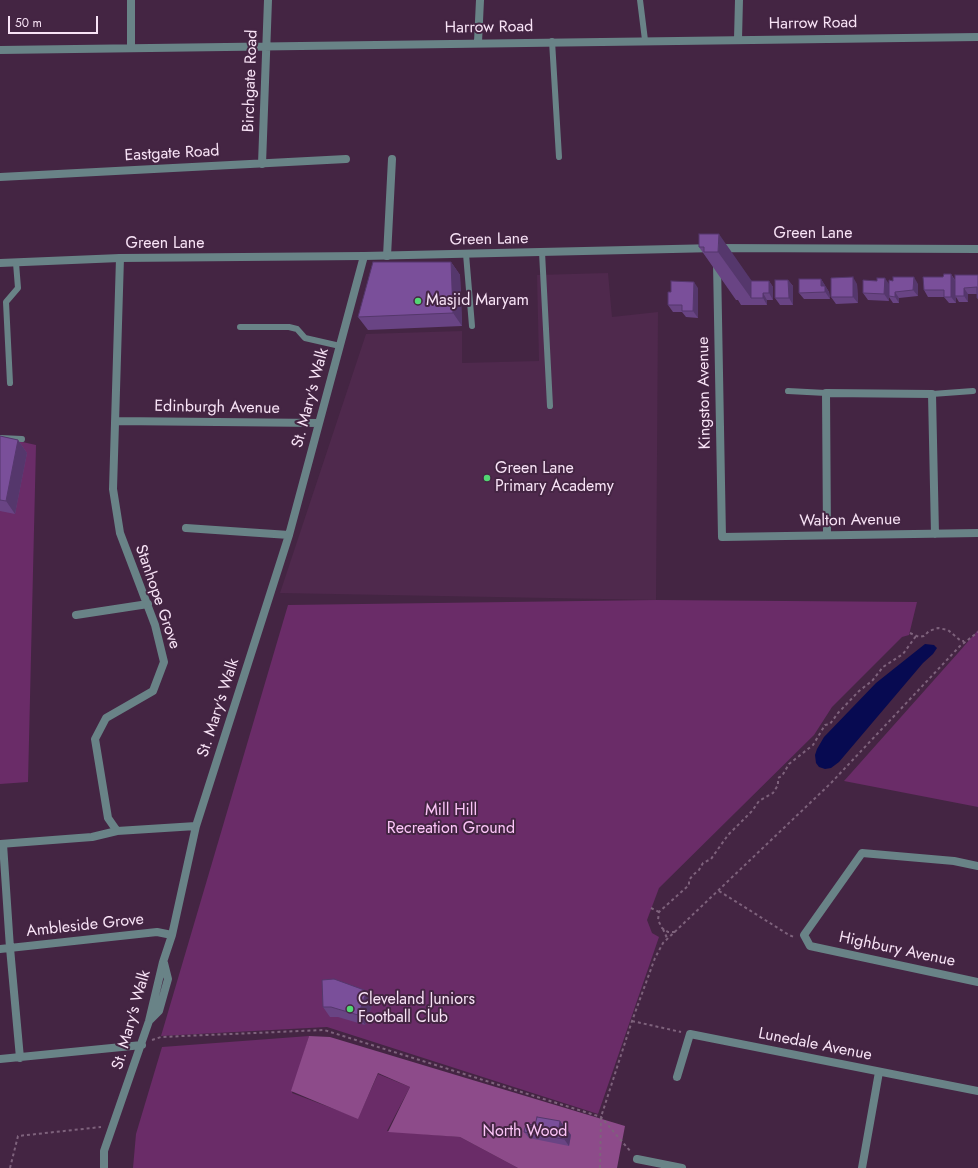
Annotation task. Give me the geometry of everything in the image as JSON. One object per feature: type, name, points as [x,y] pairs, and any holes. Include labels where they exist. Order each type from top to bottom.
[{"type":"street","points":[[130,0],[131,48]]},
{"type":"street","name":"Birchgate Road","points":[[262,164],[268,0]]},
{"type":"street","points":[[478,42],[480,0]]},
{"type":"street","points":[[738,39],[739,0]]},
{"type":"street","name":"Harrow Road","points":[[0,50],[552,41],[978,37]]},
{"type":"street","name":"Eastgate Road","points":[[0,177],[346,159]]},
{"type":"street","points":[[387,256],[392,159]]},
{"type":"street","name":"Green Lane","points":[[0,263],[120,258],[387,256],[716,248],[978,249]]},
{"type":"street","name":"Kingston Avenue","points":[[716,248],[722,536]]},
{"type":"street","name":"St. Mary's Walk","points":[[104,1168],[104,1151],[114,1126],[149,1021],[163,962],[172,935],[196,826],[289,535],[364,256]]},
{"type":"street","name":"Stanhope Grove","points":[[117,831],[108,818],[95,739],[106,718],[153,691],[164,662],[148,604],[120,533],[113,489],[120,258]]},
{"type":"street","points":[[827,535],[826,393],[932,394],[935,534]]},
{"type":"street","name":"Edinburgh Avenue","points":[[115,421],[319,423]]},
{"type":"street","points":[[186,528],[289,535]]},
{"type":"street","name":"Walton Avenue","points":[[722,536],[978,533]]},
{"type":"street","points":[[76,615],[148,604]]},
{"type":"street","points":[[20,1058],[2,844],[92,837],[117,831],[196,826]]},
{"type":"street","name":"Highbury Avenue","points":[[978,866],[954,861],[862,853],[804,934],[810,946],[978,982]]},
{"type":"street","name":"Ambleside Grove","points":[[0,949],[158,932],[172,935]]},
{"type":"street","points":[[677,1077],[690,1034]]},
{"type":"street","name":"Lunedale Avenue","points":[[690,1034],[978,1091]]},
{"type":"street","points":[[0,1060],[142,1045]]},
{"type":"street","points":[[862,1168],[879,1072]]},
{"type":"street","points":[[637,1159],[682,1168]]},
{"type":"lane","points":[[640,0],[645,40]]},
{"type":"lane","points":[[552,41],[559,157]]},
{"type":"lane","points":[[542,252],[550,406]]},
{"type":"lane","points":[[466,254],[472,326]]},
{"type":"lane","points":[[10,383],[6,302],[18,288],[16,263]]},
{"type":"lane","points":[[240,327],[289,327],[297,329],[305,338],[340,346]]},
{"type":"lane","points":[[788,391],[826,393]]},
{"type":"lane","points":[[932,394],[973,391]]},
{"type":"lane","points":[[0,438],[22,439]]},
{"type":"path","points":[[910,633],[916,636],[924,636],[929,630],[938,628],[948,630],[961,641],[965,641]]},
{"type":"path","points":[[600,1168],[601,1117],[632,1021],[655,958],[667,939],[832,783],[965,641],[978,632]]},
{"type":"path","points":[[667,939],[658,920],[659,912],[689,885],[689,880],[702,863],[711,859],[728,835],[752,811],[759,801],[773,793],[778,785],[778,778],[782,776],[789,764],[813,745],[825,725],[830,724],[838,713],[872,681],[883,667],[903,654],[916,636]]},
{"type":"path","points":[[719,891],[789,936]]},
{"type":"path","points":[[651,908],[659,912]]},
{"type":"path","points":[[662,928],[668,932],[675,932]]},
{"type":"path","points":[[632,1021],[690,1034]]},
{"type":"path","points":[[142,1045],[161,1037],[324,1030],[601,1117],[637,1159]]},
{"type":"path","points":[[10,1168],[18,1136],[114,1126]]},
{"type":"shaded area","name":"Green Lane Primary Academy","points":[[608,273],[612,317],[658,312],[656,600],[280,593],[366,334],[462,331],[462,363],[539,361],[537,275]]},
{"type":"shaded area","points":[[925,644],[934,645],[937,648],[839,762],[831,768],[825,769],[819,767],[816,763],[815,755],[824,737],[876,683]]},
{"type":"green space","points":[[0,437],[36,445],[28,782],[0,784]]},
{"type":"green space","name":"Mill Hill Recreation Ground","points":[[656,600],[917,602],[909,635],[902,637],[832,707],[814,735],[659,888],[647,920],[652,933],[659,937],[598,1114],[327,1027],[161,1036],[288,605]]},
{"type":"green space","points":[[978,630],[978,807],[844,781],[958,653]]},
{"type":"green space","points":[[309,1036],[292,1093],[358,1118],[378,1074],[410,1087],[387,1131],[460,1137],[518,1168],[133,1168],[136,1134],[162,1047]]},
{"type":"green space","name":"North Wood","points":[[309,1036],[330,1037],[625,1126],[617,1168],[518,1168],[460,1137],[388,1132],[410,1087],[378,1073],[358,1119],[291,1091]]},
{"type":"building","points":[[699,234],[719,234],[718,252],[704,252],[704,247],[699,247]]},
{"type":"building","name":"Masjid Maryam","points":[[373,262],[451,262],[453,313],[358,317]]},
{"type":"building","points":[[944,274],[951,274],[951,297],[944,297],[944,290],[924,290],[923,277],[943,277]]},
{"type":"building","points":[[955,275],[978,275],[978,298],[977,287],[964,288],[964,296],[955,296]]},
{"type":"building","points":[[853,277],[853,297],[831,297],[831,278]]},
{"type":"building","points":[[893,277],[914,277],[913,290],[895,292],[895,297],[889,296],[889,280],[893,281]]},
{"type":"building","points":[[877,278],[885,278],[884,294],[863,293],[863,280],[877,281]]},
{"type":"building","points":[[799,279],[821,279],[821,286],[825,286],[825,292],[799,293]]},
{"type":"building","points":[[775,280],[788,280],[789,298],[775,298]]},
{"type":"building","points":[[671,281],[694,282],[693,311],[682,311],[682,305],[668,305],[668,292],[671,292]]},
{"type":"building","points":[[751,281],[769,281],[769,293],[763,293],[763,298],[751,298]]},
{"type":"building","points":[[0,436],[18,440],[6,501],[0,500]]},
{"type":"building","points":[[334,979],[367,991],[358,1015],[331,1007],[323,1007],[322,980]]},
{"type":"building","points":[[537,1117],[560,1121],[559,1127],[566,1128],[564,1139],[524,1132],[526,1124],[535,1125]]},
{"type":"place","name":"Masjid Maryam","points":[[418,301]]},
{"type":"place","name":"Green Lane Primary Academy","points":[[487,478]]},
{"type":"place","name":"Cleveland Juniors Football Club","points":[[350,1009]]}]
